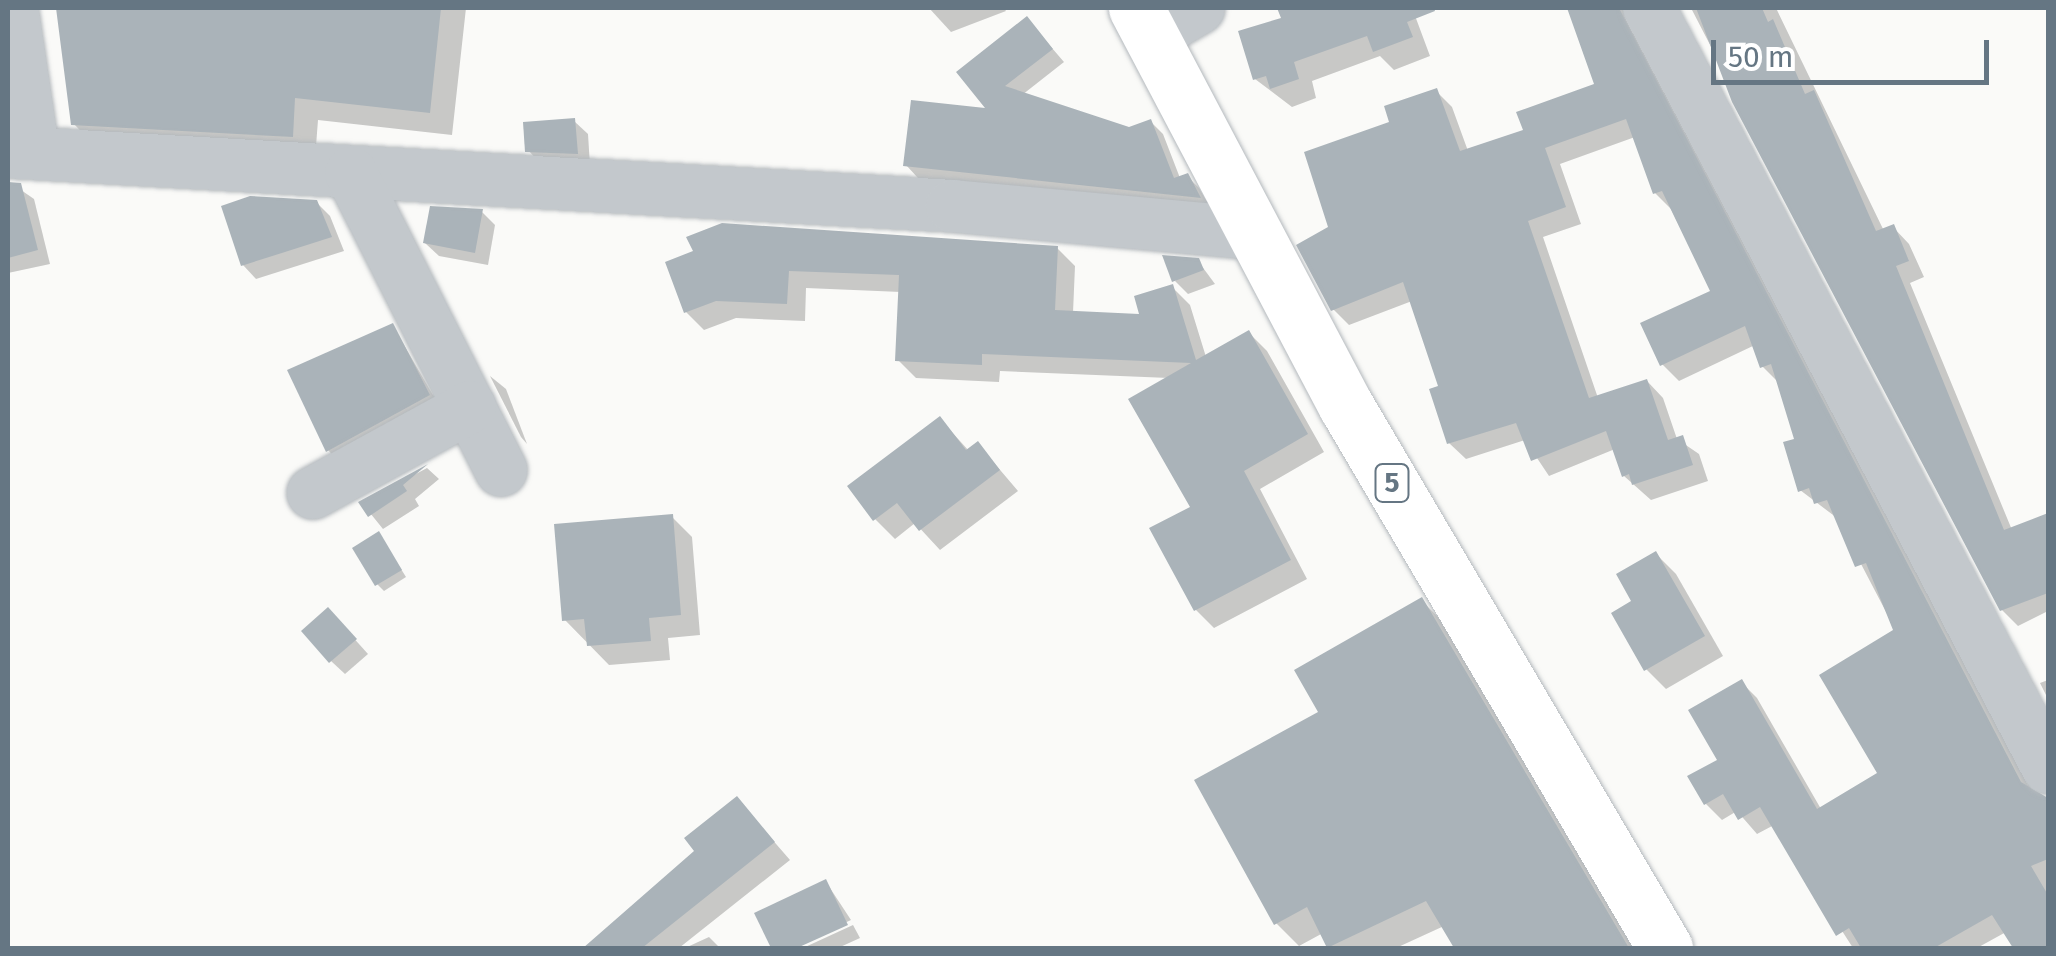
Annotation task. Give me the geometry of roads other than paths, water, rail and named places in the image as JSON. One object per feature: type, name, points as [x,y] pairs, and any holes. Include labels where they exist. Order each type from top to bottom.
[{"type":"highway","name":"5","points":[[1144,21],[1251,233],[1665,948]]},
{"type":"street","points":[[12,8],[20,151],[952,206],[1251,233]]},
{"type":"street","points":[[1144,21],[1199,8]]},
{"type":"street","points":[[1650,8],[2048,768]]},
{"type":"street","points":[[351,173],[501,470]]},
{"type":"street","points":[[313,493],[470,407]]}]
